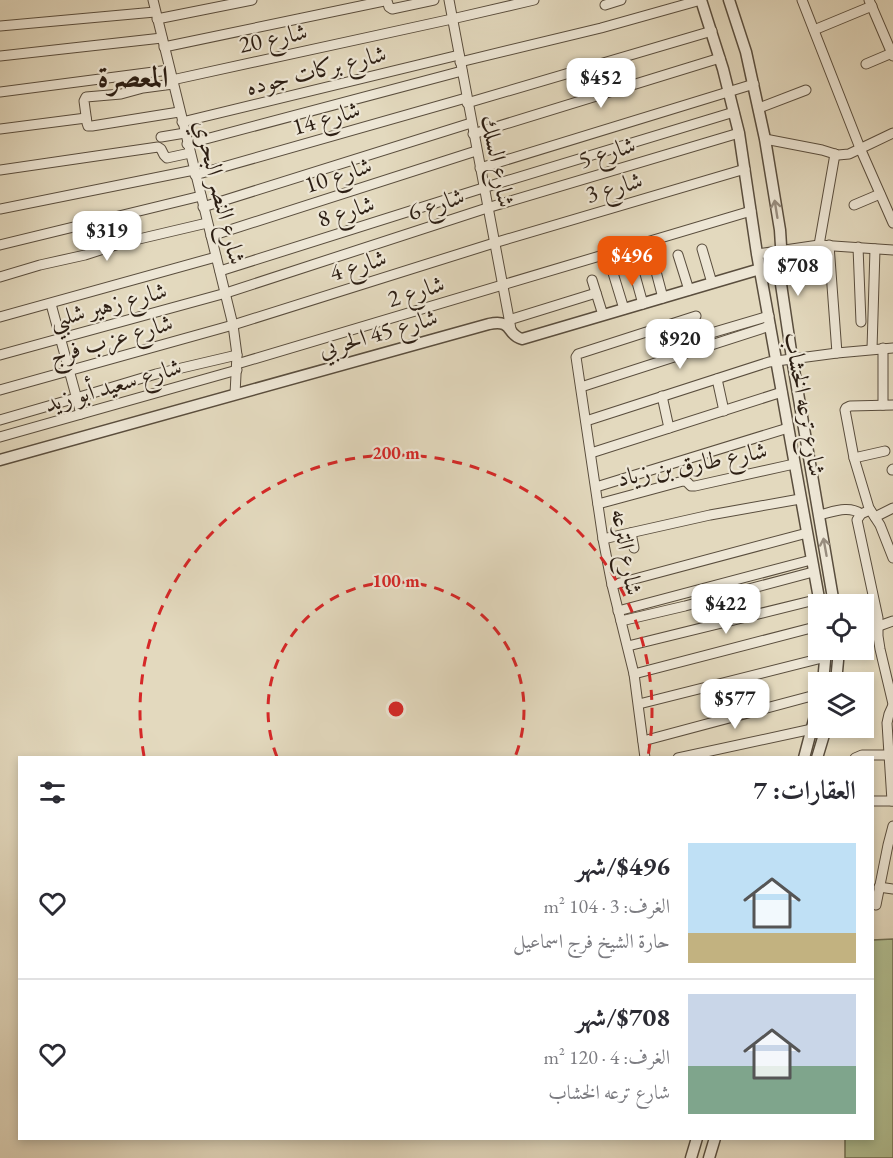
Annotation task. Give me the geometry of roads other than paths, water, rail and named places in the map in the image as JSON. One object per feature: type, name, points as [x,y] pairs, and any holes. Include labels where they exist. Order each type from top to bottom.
[{"type":"street","name":"شارع النصر البحري","points":[[153,0],[233,325],[237,363],[235,394]]},
{"type":"street","points":[[0,26],[156,15],[252,0]]},
{"type":"street","points":[[0,56],[163,43],[384,1],[387,1],[392,9],[434,0]]},
{"type":"street","name":"شارع السلك","points":[[449,0],[510,324]]},
{"type":"street","name":"شارع 20","points":[[86,117],[84,99],[86,97],[121,94],[534,0]]},
{"type":"street","points":[[604,4],[621,0]]},
{"type":"street","points":[[0,170],[158,147],[167,158],[189,148],[460,63],[701,0]]},
{"type":"street","name":"شارع ترعه الخشاب","points":[[701,0],[730,92],[739,133],[757,254],[817,594]]},
{"type":"street","name":"شارع ترعه الخشاب","points":[[729,0],[746,52],[765,139],[780,230],[778,264],[832,594]]},
{"type":"street","points":[[802,0],[860,148],[893,223]]},
{"type":"street","points":[[814,30],[871,3],[892,55],[866,64]]},
{"type":"street","name":"شارع 14","points":[[0,209],[195,172],[467,100],[712,31]]},
{"type":"street","points":[[473,134],[720,58]]},
{"type":"street","name":"شارع بركات جوده","points":[[182,122],[460,63]]},
{"type":"street","points":[[0,92],[169,70]]},
{"type":"street","points":[[480,168],[754,84]]},
{"type":"street","points":[[759,108],[806,90]]},
{"type":"street","points":[[0,129],[86,117],[87,125],[91,127],[179,112]]},
{"type":"street","name":"شارع 8","points":[[220,272],[483,188],[734,112]]},
{"type":"street","points":[[203,207],[471,123]]},
{"type":"street","points":[[162,137],[185,133]]},
{"type":"street","name":"شارع 5","points":[[488,208],[739,133]]},
{"type":"street","points":[[765,139],[846,155],[893,133]]},
{"type":"street","name":"شارع 10","points":[[211,236],[476,151]]},
{"type":"street","points":[[835,154],[824,245],[837,353]]},
{"type":"street","name":"شارع 3","points":[[494,243],[745,169]]},
{"type":"street","points":[[854,205],[880,194]]},
{"type":"street","points":[[0,245],[201,196]]},
{"type":"street","name":"شارع 6","points":[[226,293],[488,208]]},
{"type":"street","name":"شارع 2","points":[[237,363],[751,211]]},
{"type":"street","points":[[0,277],[40,264],[86,255],[122,243],[207,223]]},
{"type":"street","name":"شارع 4","points":[[233,325],[494,243]]},
{"type":"street","points":[[757,254],[824,245],[893,250]]},
{"type":"street","points":[[858,248],[861,322]]},
{"type":"street","points":[[702,249],[712,283]]},
{"type":"street","points":[[872,349],[875,249]]},
{"type":"street","points":[[678,255],[689,290]]},
{"type":"street","points":[[0,318],[216,257]]},
{"type":"street","points":[[654,264],[663,298]]},
{"type":"street","points":[[633,268],[643,304]]},
{"type":"street","name":"شارع 45 الحربي","points":[[0,460],[489,324],[510,324],[516,337],[522,339],[760,269]]},
{"type":"street","points":[[614,273],[624,309]]},
{"type":"street","points":[[592,280],[603,315]]},
{"type":"street","name":"شارع زهير شلبي","points":[[0,355],[226,293]]},
{"type":"street","points":[[510,324],[596,293]]},
{"type":"street","points":[[51,304],[81,414]]},
{"type":"street","points":[[661,361],[652,330],[696,316]]},
{"type":"street","points":[[657,349],[770,321]]},
{"type":"street","points":[[581,387],[661,361],[770,321]]},
{"type":"street","name":"شارع عزب فرج","points":[[0,390],[233,325]]},
{"type":"street","name":"شارع الترعه","points":[[645,756],[634,674],[603,539],[576,357],[578,354],[652,330]]},
{"type":"street","points":[[586,421],[776,361],[888,348],[890,405],[850,406],[845,410],[868,514],[893,558]]},
{"type":"street","points":[[0,420],[156,374],[237,363]]},
{"type":"street","name":"شارع سعيد أبو زيد","points":[[0,437],[81,414],[237,363]]},
{"type":"street","points":[[717,379],[724,411]]},
{"type":"street","points":[[591,453],[782,392]]},
{"type":"street","points":[[662,396],[669,428]]},
{"type":"street","points":[[596,487],[788,428]]},
{"type":"street","points":[[854,458],[885,451]]},
{"type":"street","name":"شارع طارق بن زياد","points":[[598,504],[683,481],[695,486],[794,464]]},
{"type":"street","points":[[603,539],[710,514],[801,499]]},
{"type":"street","points":[[874,801],[893,801],[887,723],[893,705],[880,649],[879,618],[858,516],[893,508]]},
{"type":"street","points":[[819,515],[848,509],[868,514]]},
{"type":"street","points":[[631,533],[634,548]]},
{"type":"street","points":[[612,585],[807,533]]},
{"type":"street","points":[[618,611],[811,560]]},
{"type":"street","points":[[621,621],[813,572]]},
{"type":"street","points":[[628,646],[808,605]]},
{"type":"street","points":[[879,626],[893,621]]},
{"type":"street","points":[[634,674],[808,629]]},
{"type":"street","points":[[639,704],[808,658]]},
{"type":"street","points":[[643,741],[808,697]]},
{"type":"street","points":[[687,756],[808,730]]},
{"type":"street","points":[[805,756],[810,738]]},
{"type":"street","points":[[818,756],[823,738]]},
{"type":"street","points":[[860,756],[890,755]]},
{"type":"street","points":[[876,905],[892,829]]},
{"type":"street","points":[[879,887],[893,889]]},
{"type":"street","points":[[691,1158],[696,1140]]},
{"type":"street","points":[[710,1158],[714,1140]]},
{"type":"district","name":"المعصرة","points":[[133,77]]}]
